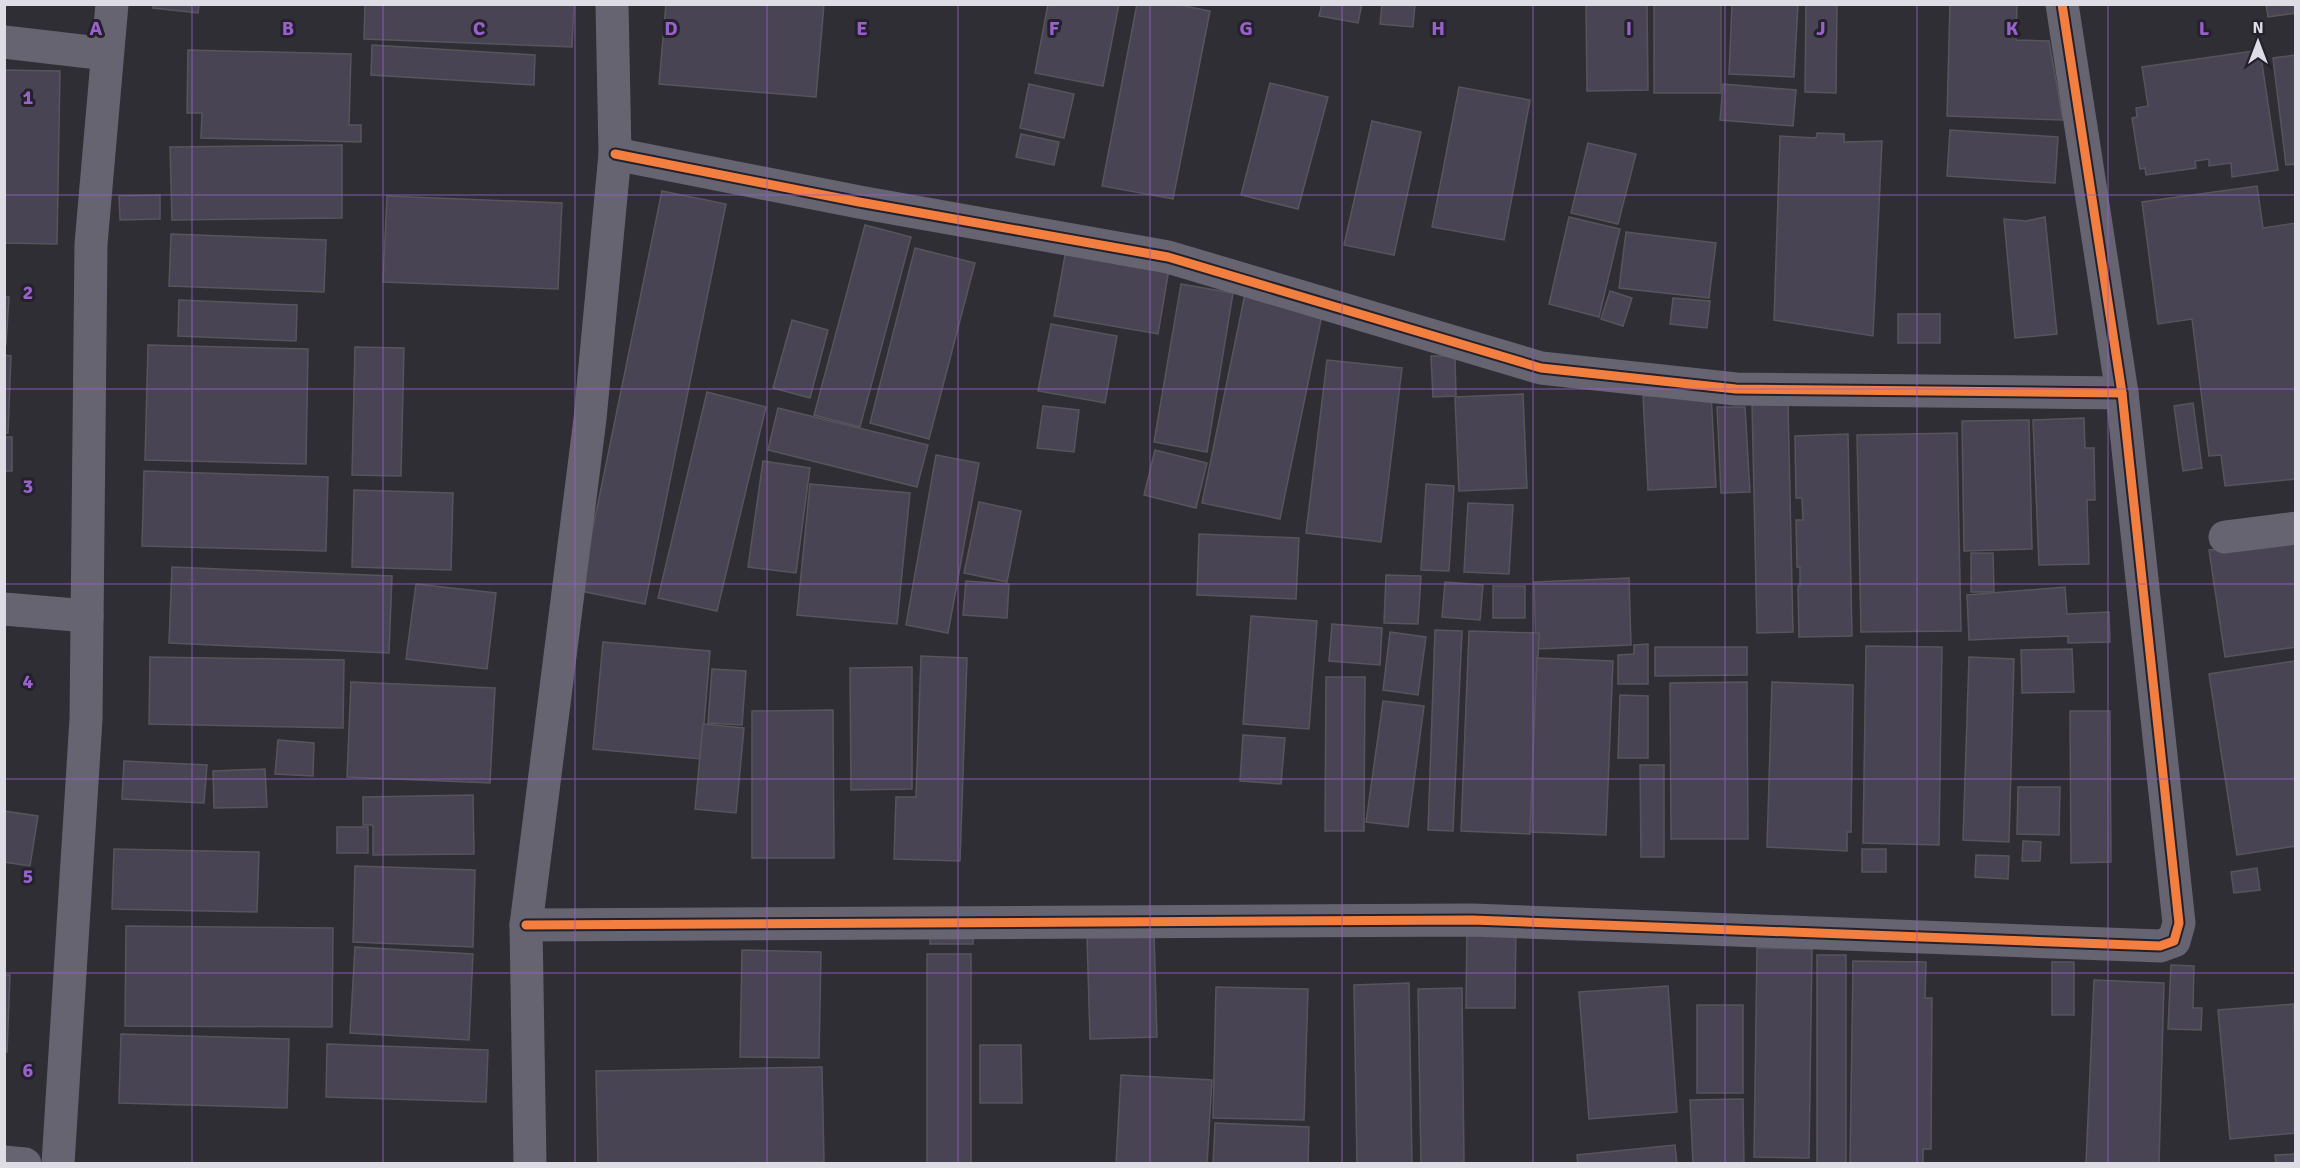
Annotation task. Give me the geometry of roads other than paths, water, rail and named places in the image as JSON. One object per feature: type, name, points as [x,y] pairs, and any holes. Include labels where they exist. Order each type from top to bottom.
[{"type":"street","points":[[58,1164],[86,719],[91,244],[112,4]]},
{"type":"street","points":[[530,1164],[526,925],[590,419],[615,154],[612,4]]},
{"type":"street","points":[[526,925],[1472,920],[2160,946],[2174,941],[2179,923],[2122,393],[2062,4]]},
{"type":"street","points":[[4,42],[107,54]]},
{"type":"street","points":[[615,154],[859,202],[1168,257],[1541,368],[1736,389],[2122,393]]},
{"type":"street","points":[[2225,537],[2295,528]]},
{"type":"street","points":[[4,609],[87,616]]},
{"type":"street","points":[[4,1162],[25,1164]]}]
